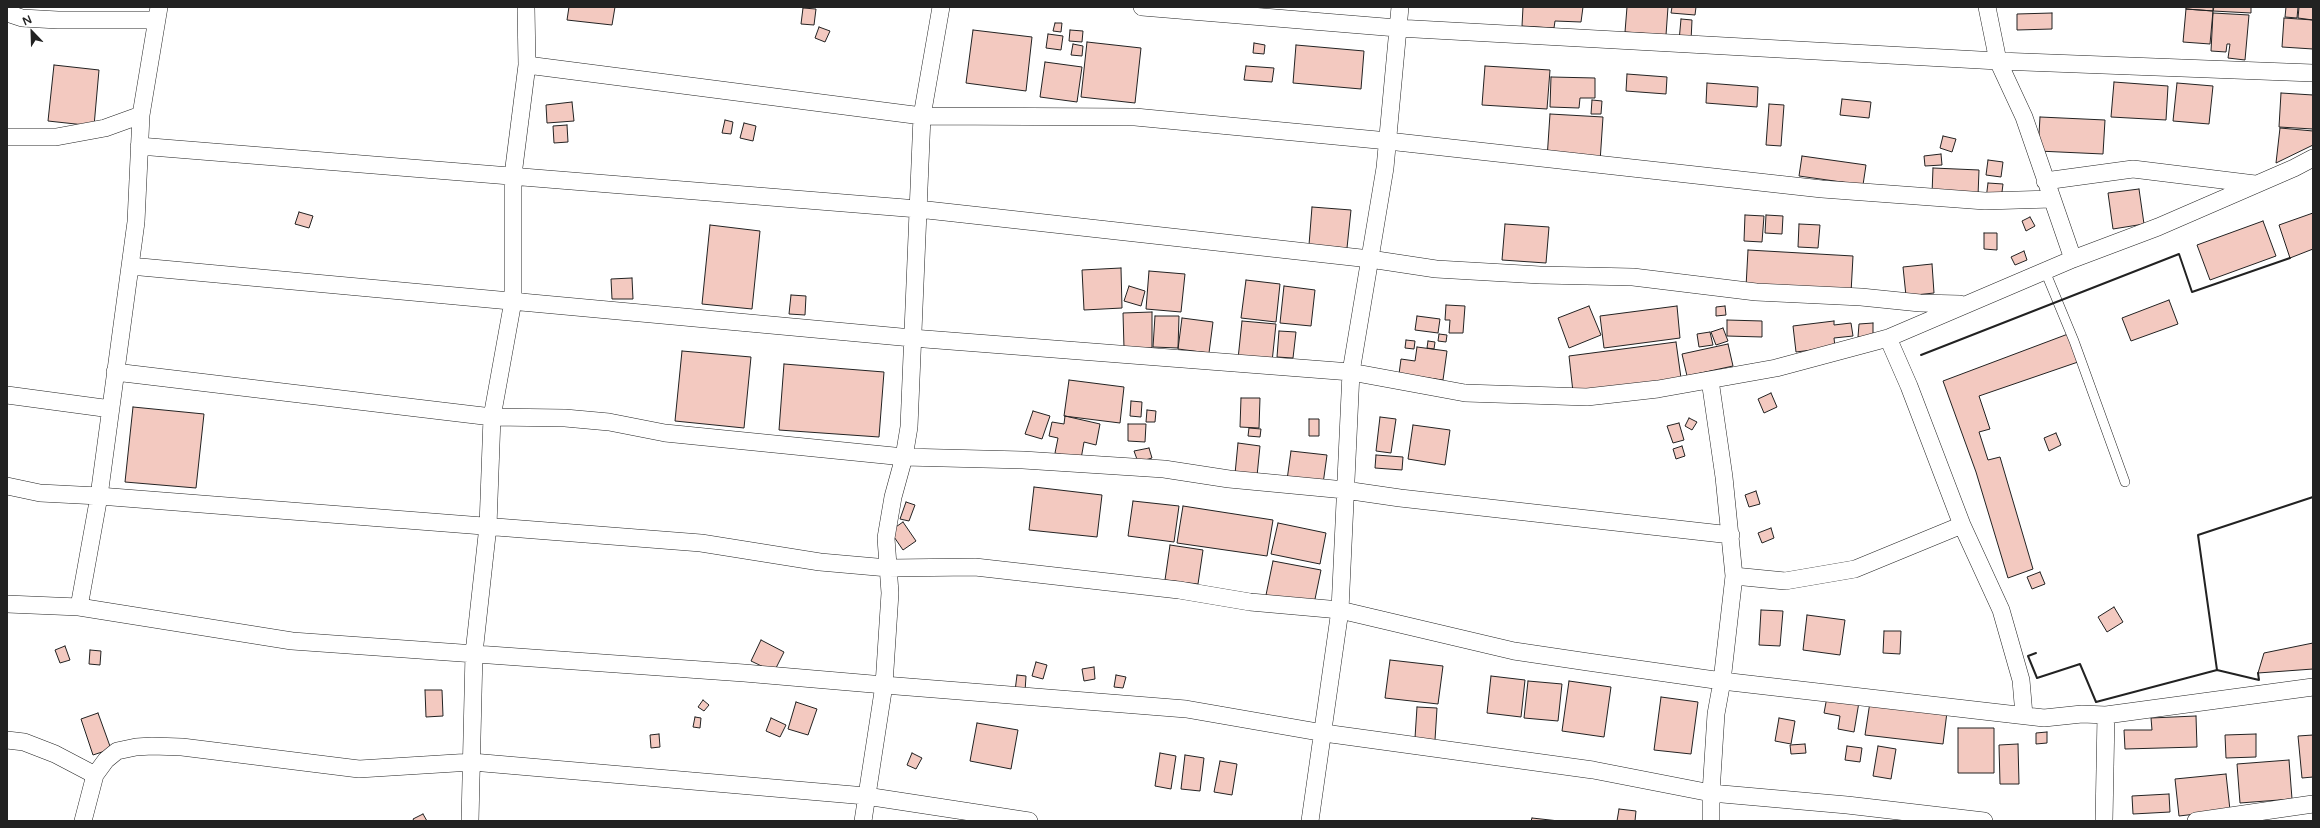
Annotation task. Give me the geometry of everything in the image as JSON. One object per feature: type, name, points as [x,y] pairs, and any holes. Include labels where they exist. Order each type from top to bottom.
[{"type":"street","points":[[470,821],[474,653],[488,526],[492,416],[513,301],[513,175],[527,66],[526,7]]},
{"type":"street","points":[[863,821],[884,685],[890,593],[886,538],[893,496],[904,458],[911,401],[912,338],[922,116],[941,7]]},
{"type":"street","points":[[1142,7],[1397,28],[1998,61],[2313,73]]},
{"type":"street","points":[[1310,821],[1324,733],[1340,610],[1350,372],[1370,259],[1388,141],[1400,7]]},
{"type":"street","points":[[1987,7],[1998,61],[2024,117],[2073,259]]},
{"type":"street","points":[[7,13],[22,18],[58,20],[158,14],[141,116],[136,222],[99,496],[79,607]]},
{"type":"street","points":[[527,66],[922,116],[1135,117],[1388,141],[1822,189],[1985,201],[2052,199]]},
{"type":"street","points":[[7,137],[56,137],[105,128],[141,116]]},
{"type":"street","points":[[139,146],[918,208],[1370,259],[1436,269],[1540,275],[1633,277],[1756,292],[1861,297],[1920,303],[1966,304]]},
{"type":"street","points":[[130,266],[912,338],[1350,372],[1465,393],[1535,397],[1587,397],[1658,389],[1776,368],[1888,338],[2073,259],[2158,227],[2313,158]]},
{"type":"street","points":[[2045,181],[2133,169],[2256,184]]},
{"type":"street","points":[[1888,338],[1909,386],[1962,525],[2001,610],[2021,680],[2024,714]]},
{"type":"street","points":[[115,372],[492,416],[565,418],[608,422],[665,433],[904,458],[1023,460],[1164,469],[1229,479],[1345,490],[1731,535]]},
{"type":"street","points":[[1710,380],[1731,535],[1734,576],[1722,681],[1716,714],[1711,793],[1711,821]]},
{"type":"street","points":[[7,395],[111,409]]},
{"type":"street","points":[[7,486],[40,493],[99,496],[701,543],[820,562],[888,568],[975,567],[1179,590],[1250,602],[1340,610],[1514,651],[1722,681],[2024,714],[2044,718],[2082,714],[2106,715],[2313,688]]},
{"type":"street","points":[[1734,576],[1784,581],[1856,569],[1962,525]]},
{"type":"street","points":[[7,604],[79,607],[292,641],[744,672],[884,685],[1186,709],[1324,733],[1593,770],[1711,793],[1847,805],[1984,821]]},
{"type":"street","points":[[2104,821],[2106,715]]},
{"type":"street","points":[[7,740],[24,742],[55,754],[95,775]]},
{"type":"street","points":[[83,821],[95,775],[106,760],[117,751],[136,747],[182,747],[359,769],[472,762],[866,796],[1029,821]]},
{"type":"street","points":[[2196,821],[2313,804]]},
{"type":"lane","points":[[2045,271],[2074,342],[2125,482]]},
{"type":"building","points":[[569,7],[615,7],[612,25],[567,20]]},
{"type":"building","points":[[1523,7],[1583,7],[1581,22],[1555,21],[1554,28],[1522,26]]},
{"type":"building","points":[[1627,7],[1668,7],[1666,35],[1625,32]]},
{"type":"building","points":[[1672,7],[1696,7],[1695,15],[1671,13]]},
{"type":"building","points":[[2186,7],[2213,7],[2213,11],[2186,9]]},
{"type":"building","points":[[2214,7],[2251,7],[2251,13],[2213,11]]},
{"type":"building","points":[[2286,7],[2298,7],[2297,18],[2285,17]]},
{"type":"building","points":[[2299,7],[2313,7],[2313,20],[2298,18]]},
{"type":"building","points":[[803,8],[816,9],[814,25],[801,24]]},
{"type":"building","points":[[2186,9],[2213,11],[2210,44],[2183,42]]},
{"type":"building","points":[[2052,13],[2052,29],[2017,30],[2017,14]]},
{"type":"building","points":[[2213,13],[2249,15],[2245,60],[2228,58],[2230,44],[2227,44],[2226,52],[2211,51]]},
{"type":"building","points":[[2284,18],[2313,20],[2313,49],[2282,47]]},
{"type":"building","points":[[1681,19],[1692,20],[1691,41],[1679,41]]},
{"type":"building","points":[[1055,23],[1062,23],[1061,32],[1053,31]]},
{"type":"building","points":[[819,27],[830,31],[825,42],[815,38]]},
{"type":"building","points":[[973,30],[1032,37],[1026,91],[966,83]]},
{"type":"building","points":[[1070,30],[1083,31],[1082,42],[1069,41]]},
{"type":"building","points":[[1048,34],[1063,36],[1061,50],[1046,48]]},
{"type":"building","points":[[1087,42],[1141,48],[1135,103],[1081,97]]},
{"type":"building","points":[[1254,43],[1265,45],[1264,54],[1253,53]]},
{"type":"building","points":[[1073,44],[1083,46],[1082,56],[1071,55]]},
{"type":"building","points":[[1296,45],[1364,51],[1361,89],[1293,83]]},
{"type":"building","points":[[1045,62],[1082,67],[1077,102],[1040,97]]},
{"type":"building","points":[[54,65],[99,70],[94,126],[48,121]]},
{"type":"building","points":[[1246,66],[1274,68],[1272,82],[1244,80]]},
{"type":"building","points":[[1485,66],[1550,70],[1547,109],[1482,105]]},
{"type":"building","points":[[1627,74],[1667,77],[1666,94],[1626,91]]},
{"type":"building","points":[[1551,77],[1595,78],[1595,98],[1580,98],[1579,108],[1550,107]]},
{"type":"building","points":[[2114,82],[2168,86],[2166,120],[2111,117]]},
{"type":"building","points":[[1707,83],[1758,87],[1757,107],[1706,103]]},
{"type":"building","points":[[2177,83],[2213,86],[2209,124],[2173,121]]},
{"type":"building","points":[[2281,93],[2313,95],[2313,129],[2279,127]]},
{"type":"building","points":[[1842,99],[1871,102],[1869,118],[1840,115]]},
{"type":"building","points":[[1592,100],[1602,101],[1601,114],[1591,114]]},
{"type":"building","points":[[572,102],[574,121],[547,123],[546,105]]},
{"type":"building","points":[[1769,104],[1784,105],[1781,146],[1766,145]]},
{"type":"building","points":[[1550,114],[1603,117],[1600,162],[1547,159]]},
{"type":"building","points":[[2040,117],[2105,120],[2103,154],[2038,151]]},
{"type":"building","points":[[725,120],[733,122],[731,134],[722,133]]},
{"type":"building","points":[[744,123],[756,126],[753,141],[740,138]]},
{"type":"building","points":[[567,125],[568,142],[554,143],[553,126]]},
{"type":"building","points":[[2280,128],[2313,131],[2313,145],[2276,163]]},
{"type":"building","points":[[1943,136],[1956,139],[1952,152],[1940,148]]},
{"type":"building","points":[[1941,154],[1942,165],[1925,166],[1924,156]]},
{"type":"building","points":[[1802,156],[1866,165],[1863,185],[1799,176]]},
{"type":"building","points":[[1988,160],[2003,162],[2001,177],[1986,175]]},
{"type":"building","points":[[1933,168],[1979,170],[1978,196],[1932,194]]},
{"type":"building","points":[[1988,183],[2003,184],[2001,200],[1986,199]]},
{"type":"building","points":[[2139,189],[2144,224],[2113,229],[2108,193]]},
{"type":"building","points":[[1312,207],[1351,210],[1347,248],[1309,245]]},
{"type":"building","points":[[299,212],[313,216],[309,228],[295,224]]},
{"type":"building","points":[[2313,213],[2313,249],[2290,258],[2279,225]]},
{"type":"building","points":[[1745,215],[1764,216],[1762,242],[1744,241]]},
{"type":"building","points":[[1766,215],[1783,216],[1782,234],[1765,233]]},
{"type":"building","points":[[2030,217],[2035,226],[2026,231],[2022,221]]},
{"type":"building","points":[[2263,221],[2276,256],[2210,280],[2197,245]]},
{"type":"building","points":[[1505,224],[1549,227],[1546,263],[1502,260]]},
{"type":"building","points":[[1799,224],[1820,225],[1818,248],[1798,247]]},
{"type":"building","points":[[710,225],[760,231],[752,309],[702,304]]},
{"type":"building","points":[[1984,233],[1997,233],[1997,250],[1984,249]]},
{"type":"building","points":[[1748,250],[1853,256],[1851,293],[1746,287]]},
{"type":"building","points":[[2024,251],[2027,260],[2015,265],[2011,257]]},
{"type":"building","points":[[1932,264],[1934,293],[1906,296],[1903,267]]},
{"type":"building","points":[[1121,268],[1122,308],[1084,310],[1082,270]]},
{"type":"building","points":[[1149,271],[1185,274],[1181,312],[1146,309]]},
{"type":"building","points":[[632,278],[633,299],[612,299],[611,279]]},
{"type":"building","points":[[1246,280],[1280,284],[1276,322],[1241,318]]},
{"type":"building","points":[[1129,286],[1145,291],[1141,306],[1124,301]]},
{"type":"building","points":[[1284,286],[1315,290],[1311,326],[1280,323]]},
{"type":"building","points":[[791,295],[806,296],[805,315],[789,314]]},
{"type":"building","points":[[2169,300],[2178,324],[2131,341],[2122,318]]},
{"type":"building","points":[[1446,305],[1465,306],[1463,333],[1449,333],[1450,320],[1445,320]]},
{"type":"building","points":[[1589,306],[1601,335],[1569,348],[1558,318]]},
{"type":"building","points":[[1677,306],[1680,338],[1604,348],[1600,316]]},
{"type":"building","points":[[1725,306],[1726,315],[1716,316],[1716,307]]},
{"type":"building","points":[[1152,312],[1152,348],[1124,348],[1123,313]]},
{"type":"building","points":[[1155,316],[1179,316],[1178,348],[1153,347]]},
{"type":"building","points":[[1417,316],[1440,319],[1438,333],[1415,330]]},
{"type":"building","points":[[1182,318],[1213,322],[1209,353],[1178,349]]},
{"type":"building","points":[[1727,320],[1762,321],[1762,337],[1727,336]]},
{"type":"building","points":[[1242,321],[1276,324],[1272,362],[1238,359]]},
{"type":"building","points":[[1834,321],[1834,325],[1851,323],[1853,336],[1834,338],[1835,347],[1796,352],[1793,326]]},
{"type":"building","points":[[1873,323],[1873,337],[1858,337],[1859,324]]},
{"type":"building","points":[[1723,328],[1728,341],[1716,345],[1711,332]]},
{"type":"building","points":[[1279,331],[1296,332],[1293,358],[1277,357]]},
{"type":"building","points":[[1710,332],[1713,345],[1699,347],[1697,334]]},
{"type":"building","points":[[1439,334],[1447,335],[1446,342],[1438,341]]},
{"type":"building","points":[[2068,334],[2078,362],[1979,396],[1990,429],[1979,432],[1988,460],[2000,457],[2033,569],[2008,578],[1976,472],[1943,381]]},
{"type":"building","points":[[1406,340],[1415,341],[1414,349],[1405,348]]},
{"type":"building","points":[[1428,341],[1435,342],[1434,349],[1427,348]]},
{"type":"building","points":[[1676,342],[1681,378],[1573,392],[1569,356]]},
{"type":"building","points":[[1728,344],[1733,366],[1687,376],[1682,354]]},
{"type":"building","points":[[1417,347],[1447,351],[1443,380],[1399,374],[1401,359],[1415,361]]},
{"type":"building","points":[[682,351],[751,357],[744,428],[675,421]]},
{"type":"building","points":[[784,364],[884,372],[879,437],[779,430]]},
{"type":"building","points":[[1069,380],[1124,387],[1120,423],[1064,416]]},
{"type":"building","points":[[1771,393],[1777,407],[1764,413],[1758,399]]},
{"type":"building","points":[[1241,398],[1260,398],[1259,428],[1240,427]]},
{"type":"building","points":[[1131,401],[1142,402],[1141,417],[1130,416]]},
{"type":"building","points":[[133,407],[204,414],[196,488],[125,482]]},
{"type":"building","points":[[1147,410],[1156,411],[1155,422],[1146,422]]},
{"type":"building","points":[[1033,411],[1050,416],[1042,439],[1025,434]]},
{"type":"building","points":[[1065,416],[1100,424],[1096,445],[1084,442],[1081,459],[1055,453],[1058,438],[1049,436],[1052,422],[1064,424]]},
{"type":"building","points":[[1380,417],[1396,419],[1391,453],[1376,451]]},
{"type":"building","points":[[1689,418],[1697,422],[1692,430],[1685,426]]},
{"type":"building","points":[[1309,419],[1319,419],[1319,436],[1309,436]]},
{"type":"building","points":[[1679,423],[1684,440],[1673,443],[1667,426]]},
{"type":"building","points":[[1128,424],[1146,424],[1145,442],[1128,441]]},
{"type":"building","points":[[1413,425],[1450,430],[1445,465],[1408,459]]},
{"type":"building","points":[[1249,428],[1261,429],[1260,437],[1248,436]]},
{"type":"building","points":[[2056,433],[2061,445],[2049,451],[2044,438]]},
{"type":"building","points":[[1238,443],[1260,446],[1257,476],[1235,474]]},
{"type":"building","points":[[1682,446],[1685,456],[1676,459],[1673,449]]},
{"type":"building","points":[[1149,448],[1152,458],[1138,462],[1134,451]]},
{"type":"building","points":[[1291,451],[1327,455],[1323,484],[1287,480]]},
{"type":"building","points":[[1376,455],[1403,457],[1402,470],[1375,468]]},
{"type":"building","points":[[1034,487],[1102,495],[1097,537],[1029,530]]},
{"type":"building","points":[[1756,491],[1760,504],[1749,507],[1745,495]]},
{"type":"building","points":[[1133,501],[1179,506],[1174,542],[1128,536]]},
{"type":"building","points":[[906,502],[915,505],[909,521],[900,519]]},
{"type":"building","points":[[1183,506],[1273,520],[1267,556],[1177,543]]},
{"type":"building","points":[[903,522],[916,541],[903,550],[890,531]]},
{"type":"building","points":[[1278,523],[1326,533],[1320,564],[1271,554]]},
{"type":"building","points":[[1771,528],[1774,538],[1762,543],[1758,533]]},
{"type":"building","points":[[1170,545],[1203,550],[1198,584],[1165,580]]},
{"type":"building","points":[[1273,561],[1321,570],[1314,604],[1266,595]]},
{"type":"building","points":[[2040,572],[2045,584],[2032,589],[2027,577]]},
{"type":"building","points":[[2114,607],[2123,622],[2107,632],[2098,617]]},
{"type":"building","points":[[1761,610],[1783,611],[1780,646],[1759,645]]},
{"type":"building","points":[[1807,615],[1845,620],[1840,655],[1803,650]]},
{"type":"building","points":[[1884,631],[1901,631],[1900,654],[1883,653]]},
{"type":"building","points":[[761,640],[784,652],[774,672],[751,661]]},
{"type":"building","points":[[2313,643],[2313,669],[2258,673],[2264,653]]},
{"type":"building","points":[[65,646],[70,660],[60,663],[55,650]]},
{"type":"building","points":[[90,650],[101,651],[100,665],[89,664]]},
{"type":"building","points":[[1390,660],[1443,666],[1438,704],[1385,698]]},
{"type":"building","points":[[1036,662],[1047,665],[1043,679],[1032,676]]},
{"type":"building","points":[[1094,667],[1095,679],[1084,681],[1082,669]]},
{"type":"building","points":[[1017,675],[1026,676],[1025,692],[1015,691]]},
{"type":"building","points":[[1116,675],[1126,677],[1123,688],[1114,687]]},
{"type":"building","points":[[1491,676],[1525,680],[1521,717],[1487,713]]},
{"type":"building","points":[[1528,681],[1562,684],[1558,721],[1524,718]]},
{"type":"building","points":[[1569,681],[1611,687],[1604,737],[1562,731]]},
{"type":"building","points":[[425,690],[442,690],[443,716],[426,717]]},
{"type":"building","points":[[1661,697],[1698,702],[1691,754],[1654,750]]},
{"type":"building","points":[[1827,697],[1859,702],[1854,732],[1838,729],[1840,716],[1824,713]]},
{"type":"building","points":[[703,700],[709,705],[704,711],[698,707]]},
{"type":"building","points":[[796,702],[817,709],[808,735],[788,729]]},
{"type":"building","points":[[1870,702],[1947,712],[1943,744],[1865,735]]},
{"type":"building","points":[[1417,707],[1437,708],[1435,740],[1415,738]]},
{"type":"building","points":[[98,713],[111,749],[93,755],[81,719]]},
{"type":"building","points":[[2196,716],[2197,747],[2125,749],[2124,730],[2152,730],[2151,718]]},
{"type":"building","points":[[695,717],[701,718],[700,728],[693,727]]},
{"type":"building","points":[[771,718],[786,725],[780,737],[766,731]]},
{"type":"building","points":[[1779,718],[1795,721],[1791,744],[1775,741]]},
{"type":"building","points":[[977,723],[1018,730],[1011,769],[970,761]]},
{"type":"building","points":[[1958,728],[1994,728],[1994,773],[1958,773]]},
{"type":"building","points":[[2047,732],[2047,743],[2036,744],[2036,733]]},
{"type":"building","points":[[659,734],[660,747],[651,748],[650,735]]},
{"type":"building","points":[[2256,734],[2256,757],[2226,758],[2225,735]]},
{"type":"building","points":[[2313,735],[2313,777],[2302,778],[2298,736]]},
{"type":"building","points":[[1805,744],[1806,753],[1791,754],[1790,745]]},
{"type":"building","points":[[2018,744],[2019,784],[2000,784],[1999,745]]},
{"type":"building","points":[[1847,746],[1862,748],[1860,762],[1845,760]]},
{"type":"building","points":[[1878,746],[1896,749],[1891,779],[1873,776]]},
{"type":"building","points":[[912,753],[922,758],[916,769],[907,765]]},
{"type":"building","points":[[1160,753],[1176,756],[1171,789],[1155,786]]},
{"type":"building","points":[[1185,755],[1204,758],[1200,791],[1181,789]]},
{"type":"building","points":[[2289,760],[2292,799],[2240,803],[2237,764]]},
{"type":"building","points":[[1220,761],[1237,764],[1232,795],[1214,792]]},
{"type":"building","points":[[2226,774],[2230,810],[2179,816],[2175,779]]},
{"type":"building","points":[[2169,794],[2170,812],[2133,814],[2132,796]]},
{"type":"building","points":[[1619,809],[1636,811],[1635,821],[1617,821]]},
{"type":"building","points":[[423,814],[427,821],[414,821],[413,819]]},
{"type":"building","points":[[1532,818],[1559,821],[1531,821]]},
{"type":"wall","points":[[1921,355],[2179,254],[2192,292],[2290,258]]},
{"type":"wall","points":[[2258,673],[2259,680],[2217,670],[2198,535],[2313,497]]},
{"type":"wall","points":[[2036,653],[2028,656],[2037,678],[2080,664],[2096,702],[2217,670]]}]
